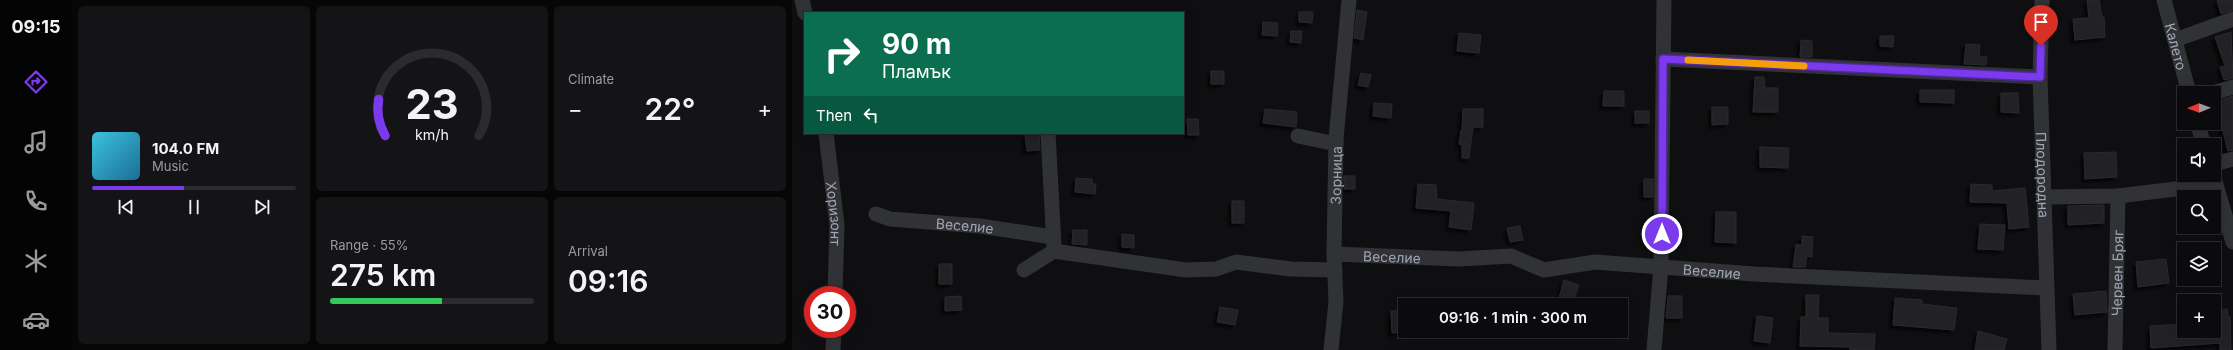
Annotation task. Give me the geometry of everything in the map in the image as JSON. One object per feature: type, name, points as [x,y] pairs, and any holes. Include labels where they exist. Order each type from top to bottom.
[{"type":"street","points":[[802,0],[805,12]]},
{"type":"street","name":"Зорница","points":[[1331,350],[1336,302],[1334,254],[1336,144],[1349,0]]},
{"type":"street","points":[[1654,350],[1661,266],[1664,0]]},
{"type":"street","name":"Плодородна","points":[[2042,0],[2040,77],[2049,350]]},
{"type":"street","name":"Калето","points":[[2164,0],[2187,86]]},
{"type":"street","points":[[2174,40],[2233,19]]},
{"type":"street","points":[[1663,59],[2040,77]]},
{"type":"street","points":[[2221,91],[2233,87]]},
{"type":"street","name":"Хоризонт","points":[[826,134],[837,225],[835,286]]},
{"type":"street","points":[[1024,270],[1053,244],[1048,134]]},
{"type":"street","points":[[1298,136],[1336,144]]},
{"type":"street","points":[[2221,162],[2233,159]]},
{"type":"street","points":[[2043,197],[2118,196],[2197,182]]},
{"type":"street","points":[[2215,182],[2232,234]]},
{"type":"street","name":"Червен Бряг","points":[[2115,350],[2118,196]]},
{"type":"street","name":"Веселие","points":[[876,214],[890,219],[980,226],[1053,244],[1186,270],[1216,269],[1236,262],[1283,268],[1335,270]]},
{"type":"street","name":"Веселие","points":[[1334,254],[1459,259],[1511,256],[1544,270],[1595,262],[1761,274],[1924,280],[2046,288]]},
{"type":"street","points":[[833,350],[834,338]]},
{"type":"building","points":[[2087,0],[2099,0],[2102,17],[2104,17],[2105,37],[2075,40],[2073,19],[2089,18]]},
{"type":"building","points":[[2217,0],[2233,0],[2233,10],[2221,14]]},
{"type":"building","points":[[1357,10],[1367,12],[1363,40],[1354,38]]},
{"type":"building","points":[[1299,12],[1313,12],[1312,23],[1299,22]]},
{"type":"building","points":[[1263,22],[1278,23],[1277,36],[1262,35]]},
{"type":"building","points":[[1291,31],[1302,31],[1301,43],[1290,42]]},
{"type":"building","points":[[2231,32],[2233,78],[2224,80],[2220,67],[2225,66],[2215,37]]},
{"type":"building","points":[[1459,33],[1481,35],[1479,53],[1457,51]]},
{"type":"building","points":[[1880,36],[1894,36],[1893,47],[1880,46]]},
{"type":"building","points":[[1801,40],[1812,41],[1812,57],[1800,57]]},
{"type":"building","points":[[1966,44],[1980,45],[1979,57],[1987,57],[1986,65],[1964,64]]},
{"type":"building","points":[[1211,71],[1224,71],[1224,84],[1211,84]]},
{"type":"building","points":[[1361,73],[1371,75],[1368,87],[1358,85]]},
{"type":"building","points":[[1755,77],[1764,77],[1765,88],[1778,88],[1778,112],[1753,112]]},
{"type":"building","points":[[1920,90],[1954,90],[1954,103],[1920,102]]},
{"type":"building","points":[[1604,91],[1624,91],[1624,106],[1603,106]]},
{"type":"building","points":[[2001,93],[2018,93],[2019,113],[2001,112]]},
{"type":"building","points":[[2233,96],[2233,150],[2228,151],[2221,124],[2221,100]]},
{"type":"building","points":[[1374,103],[1392,104],[1391,118],[1373,116]]},
{"type":"building","points":[[1712,107],[1728,107],[1728,124],[1712,125]]},
{"type":"building","points":[[1265,109],[1297,112],[1296,127],[1263,123]]},
{"type":"building","points":[[1463,109],[1483,109],[1483,127],[1473,127],[1469,158],[1462,158],[1462,145],[1459,144],[1462,130]]},
{"type":"building","points":[[1635,111],[1649,111],[1649,123],[1635,123]]},
{"type":"building","points":[[1187,119],[1198,119],[1199,135],[1188,135]]},
{"type":"building","points":[[1039,134],[1040,150],[1027,151],[1025,135]]},
{"type":"building","points":[[1760,147],[1789,148],[1788,168],[1760,167]]},
{"type":"building","points":[[2116,152],[2117,177],[2085,179],[2084,153]]},
{"type":"building","points":[[1344,176],[1355,176],[1355,189],[1344,189]]},
{"type":"building","points":[[1076,178],[1092,179],[1092,184],[1096,184],[1095,194],[1075,192]]},
{"type":"building","points":[[1644,179],[1653,179],[1653,197],[1644,197]]},
{"type":"building","points":[[1418,184],[1436,185],[1437,199],[1474,203],[1471,230],[1449,227],[1451,211],[1416,208]]},
{"type":"building","points":[[1971,184],[1992,185],[1992,191],[2025,188],[2029,227],[2009,229],[2007,203],[1970,202]]},
{"type":"building","points":[[1232,201],[1244,201],[1244,223],[1232,223]]},
{"type":"building","points":[[2104,205],[2104,223],[2068,225],[2068,206]]},
{"type":"building","points":[[1716,212],[1736,212],[1736,243],[1715,242]]},
{"type":"building","points":[[1980,224],[2005,225],[2003,250],[1978,249]]},
{"type":"building","points":[[1520,226],[1523,240],[1510,242],[1507,228]]},
{"type":"building","points":[[1073,230],[1087,230],[1087,245],[1072,244]]},
{"type":"building","points":[[1122,234],[1134,235],[1134,248],[1122,247]]},
{"type":"building","points":[[1802,236],[1813,237],[1812,257],[1807,256],[1805,267],[1793,267],[1796,245],[1802,245]]},
{"type":"building","points":[[2166,259],[2169,283],[2138,287],[2136,262]]},
{"type":"building","points":[[939,264],[952,264],[952,284],[939,284]]},
{"type":"building","points":[[1564,280],[1579,285],[1574,298],[1559,298]]},
{"type":"building","points":[[2106,291],[2107,312],[2075,315],[2073,294]]},
{"type":"building","points":[[1806,295],[1819,295],[1818,318],[1828,318],[1828,333],[1875,334],[1874,350],[1850,350],[1850,347],[1800,346],[1801,317],[1806,317]]},
{"type":"building","points":[[961,296],[962,310],[945,311],[945,297]]},
{"type":"building","points":[[1668,296],[1682,296],[1682,318],[1666,318]]},
{"type":"building","points":[[1895,298],[1922,300],[1922,304],[1957,308],[1954,330],[1893,325]]},
{"type":"building","points":[[1220,307],[1238,310],[1235,325],[1217,322]]},
{"type":"building","points":[[2227,309],[2228,317],[2230,317],[2231,350],[2220,350],[2220,343],[2151,348],[2150,326],[2177,324],[2177,338],[2221,338],[2221,310]]},
{"type":"building","points":[[1391,311],[1398,311],[1398,333],[1392,333]]},
{"type":"building","points":[[1757,316],[1773,318],[1770,343],[1754,341]]},
{"type":"building","points":[[1978,331],[2007,339],[2004,350],[1975,350]]},
{"type":"slow traffic","points":[[1688,60],[1804,66]]},
{"type":"route","points":[[1662,234],[1663,59],[2040,77],[2041,46]]}]
